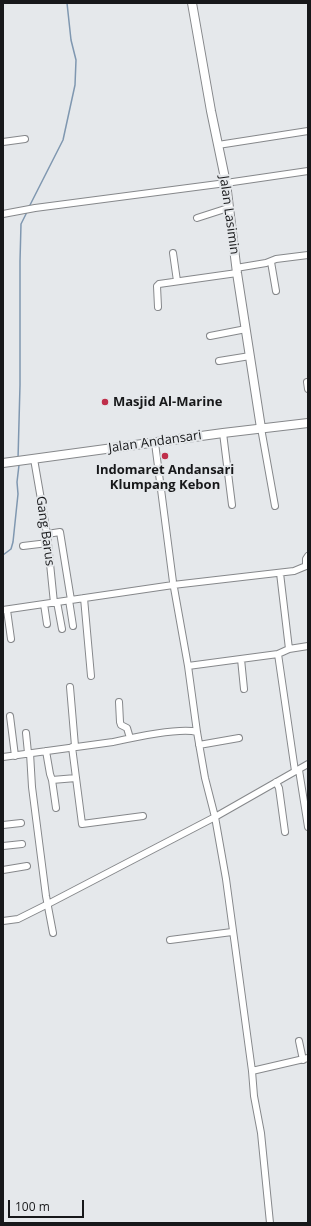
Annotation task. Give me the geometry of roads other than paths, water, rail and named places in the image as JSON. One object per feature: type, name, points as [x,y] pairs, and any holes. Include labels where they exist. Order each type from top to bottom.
[{"type":"street","name":"Jalan Lasimin","points":[[192,3],[226,183],[237,271],[262,428]]},
{"type":"street","points":[[218,145],[308,131]]},
{"type":"street","points":[[3,142],[25,139]]},
{"type":"street","points":[[3,214],[35,208],[308,171]]},
{"type":"street","points":[[197,218],[228,208]]},
{"type":"street","points":[[173,253],[177,281]]},
{"type":"street","points":[[158,307],[157,286],[162,283],[237,271],[271,262],[276,259],[308,255]]},
{"type":"street","points":[[271,262],[276,291]]},
{"type":"street","points":[[210,336],[246,329]]},
{"type":"street","points":[[219,361],[250,356]]},
{"type":"street","points":[[307,382],[308,390]]},
{"type":"street","name":"Jalan Andansari","points":[[3,463],[308,423]]},
{"type":"street","points":[[262,428],[275,506]]},
{"type":"street","points":[[223,433],[232,505]]},
{"type":"street","points":[[155,443],[174,585],[188,666],[199,745],[205,778],[215,817],[226,879],[252,1071],[254,1096],[261,1133],[270,1223]]},
{"type":"street","name":"Gang Barus","points":[[30,459],[47,534],[55,602],[62,629]]},
{"type":"street","points":[[47,534],[60,532],[73,626]]},
{"type":"street","points":[[23,546],[48,543]]},
{"type":"street","points":[[11,639],[5,610],[174,585],[294,571],[306,566],[308,556]]},
{"type":"street","points":[[280,573],[289,649]]},
{"type":"street","points":[[84,598],[91,676]]},
{"type":"street","points":[[44,604],[47,624]]},
{"type":"street","points":[[188,666],[278,654],[289,649],[308,646]]},
{"type":"street","points":[[278,654],[297,770],[305,790],[308,827]]},
{"type":"street","points":[[240,660],[244,689]]},
{"type":"street","points":[[70,687],[76,778],[82,824],[143,816]]},
{"type":"street","points":[[119,702],[120,722],[121,725],[126,728],[130,738]]},
{"type":"street","points":[[10,716],[15,756]]},
{"type":"street","points":[[3,758],[29,753],[113,742],[130,738],[190,730],[197,732]]},
{"type":"street","points":[[26,733],[47,899],[53,933]]},
{"type":"street","points":[[199,745],[239,738]]},
{"type":"street","points":[[46,751],[56,808]]},
{"type":"street","points":[[3,921],[18,918],[47,899],[215,817],[308,764]]},
{"type":"street","points":[[52,780],[76,778]]},
{"type":"street","points":[[276,782],[279,788],[285,832]]},
{"type":"street","points":[[3,825],[21,823]]},
{"type":"street","points":[[3,846],[22,844]]},
{"type":"street","points":[[3,870],[28,866]]},
{"type":"street","points":[[170,940],[232,932]]},
{"type":"street","points":[[252,1071],[305,1059],[299,1041]]},
{"type":"waterway","points":[[29,207],[63,140],[75,85],[76,60],[71,40],[67,3]]},
{"type":"waterway","points":[[18,459],[21,224],[27,212]]},
{"type":"waterway","points":[[3,555],[11,549],[13,542],[18,494],[17,482],[19,465]]},
{"type":"place","name":"Masjid Al-Marine","points":[[105,402]]},
{"type":"place","name":"Indomaret Andansari Klumpang Kebon","points":[[165,456]]}]
